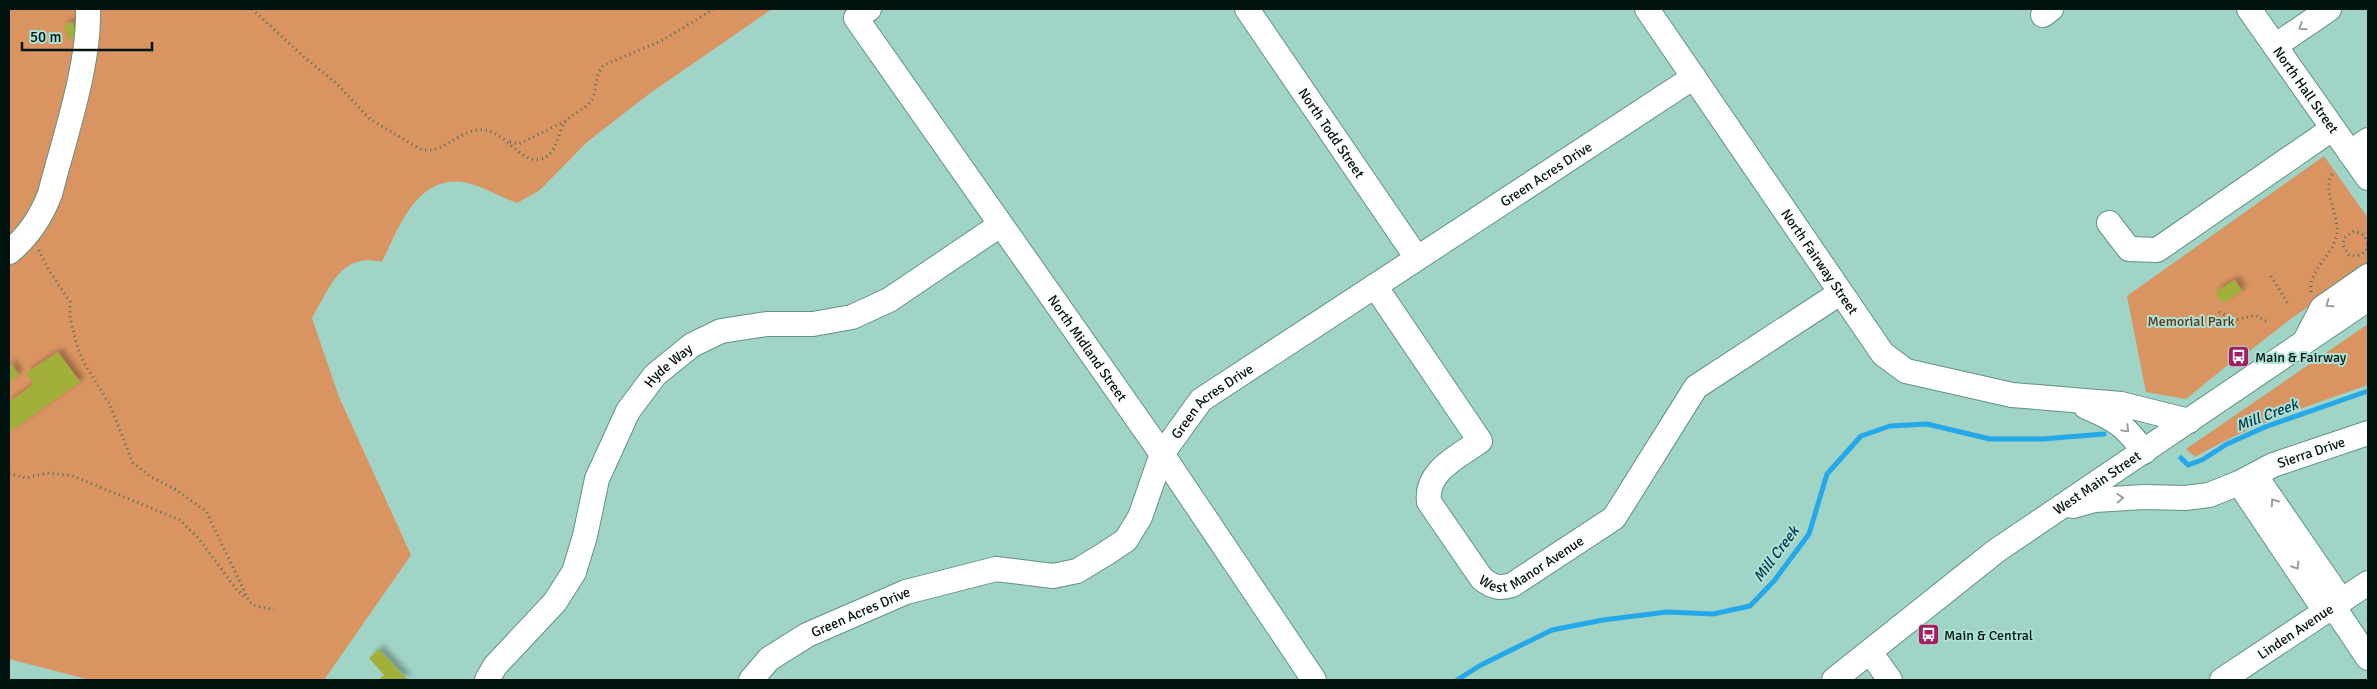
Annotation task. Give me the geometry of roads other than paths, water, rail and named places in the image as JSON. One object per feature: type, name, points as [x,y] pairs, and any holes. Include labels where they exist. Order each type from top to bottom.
[{"type":"street","points":[[9,252],[19,244],[34,224],[50,194],[86,45],[88,9]]},
{"type":"street","name":"North Todd Street","points":[[1247,9],[1417,258]]},
{"type":"street","name":"North Fairway Street","points":[[1647,9],[1883,354],[1906,371],[2012,395],[2121,404],[2189,421]]},
{"type":"street","name":"North Hall Street","points":[[2249,9],[2332,129],[2362,161],[2368,195]]},
{"type":"street","points":[[2275,46],[2329,9]]},
{"type":"street","name":"North Midland Street","points":[[862,13],[1000,225],[1162,454],[1314,680]]},
{"type":"street","name":"Green Acres Drive","points":[[751,680],[770,659],[807,636],[906,592],[996,569],[1053,576],[1077,571],[1126,540],[1143,511],[1162,454],[1201,400],[1694,77]]},
{"type":"street","points":[[2109,222],[2129,249],[2157,250],[2332,129]]},
{"type":"street","name":"Hyde Way","points":[[487,680],[495,666],[555,602],[574,572],[585,536],[597,479],[628,411],[655,374],[692,345],[721,331],[767,324],[813,324],[852,317],[889,300],[1000,225]]},
{"type":"street","points":[[2304,343],[2322,308],[2368,276]]},
{"type":"street","name":"West Manor Avenue","points":[[1375,286],[1480,442],[1438,471],[1430,482],[1429,502],[1482,579],[1492,586],[1502,588],[1512,585],[1614,518],[1696,387],[1840,293]]},
{"type":"street","name":"West Main Street","points":[[1834,680],[1996,551],[2368,299]]},
{"type":"street","name":"North Fairway Street","points":[[2068,400],[2119,422],[2130,432],[2135,458],[2146,486],[2161,493],[2185,498]]},
{"type":"street","name":"Sierra Drive","points":[[2185,498],[2209,495],[2247,479],[2273,465],[2368,433]]},
{"type":"street","points":[[2247,479],[2368,658]]},
{"type":"street","points":[[2056,511],[2095,500],[2144,497],[2185,498]]},
{"type":"street","name":"Linden Avenue","points":[[2222,680],[2368,582]]},
{"type":"street","points":[[1870,652],[1890,680]]},
{"type":"waterway","name":"Mill Creek","points":[[2181,458],[2188,465],[2202,460],[2227,444],[2265,427],[2368,391]]},
{"type":"waterway","name":"Mill Creek","points":[[1457,680],[1481,665],[1552,630],[1603,620],[1667,612],[1713,614],[1750,606],[1774,581],[1809,534],[1827,474],[1861,436],[1890,426],[1927,424],[1990,439],[2042,439],[2104,434]]},
{"type":"place","name":"Main & Fairway","points":[[2239,357]]},
{"type":"place","name":"Main & Central","points":[[1928,635]]},
{"type":"park label","name":"Memorial Park","points":[[2191,321]]}]
